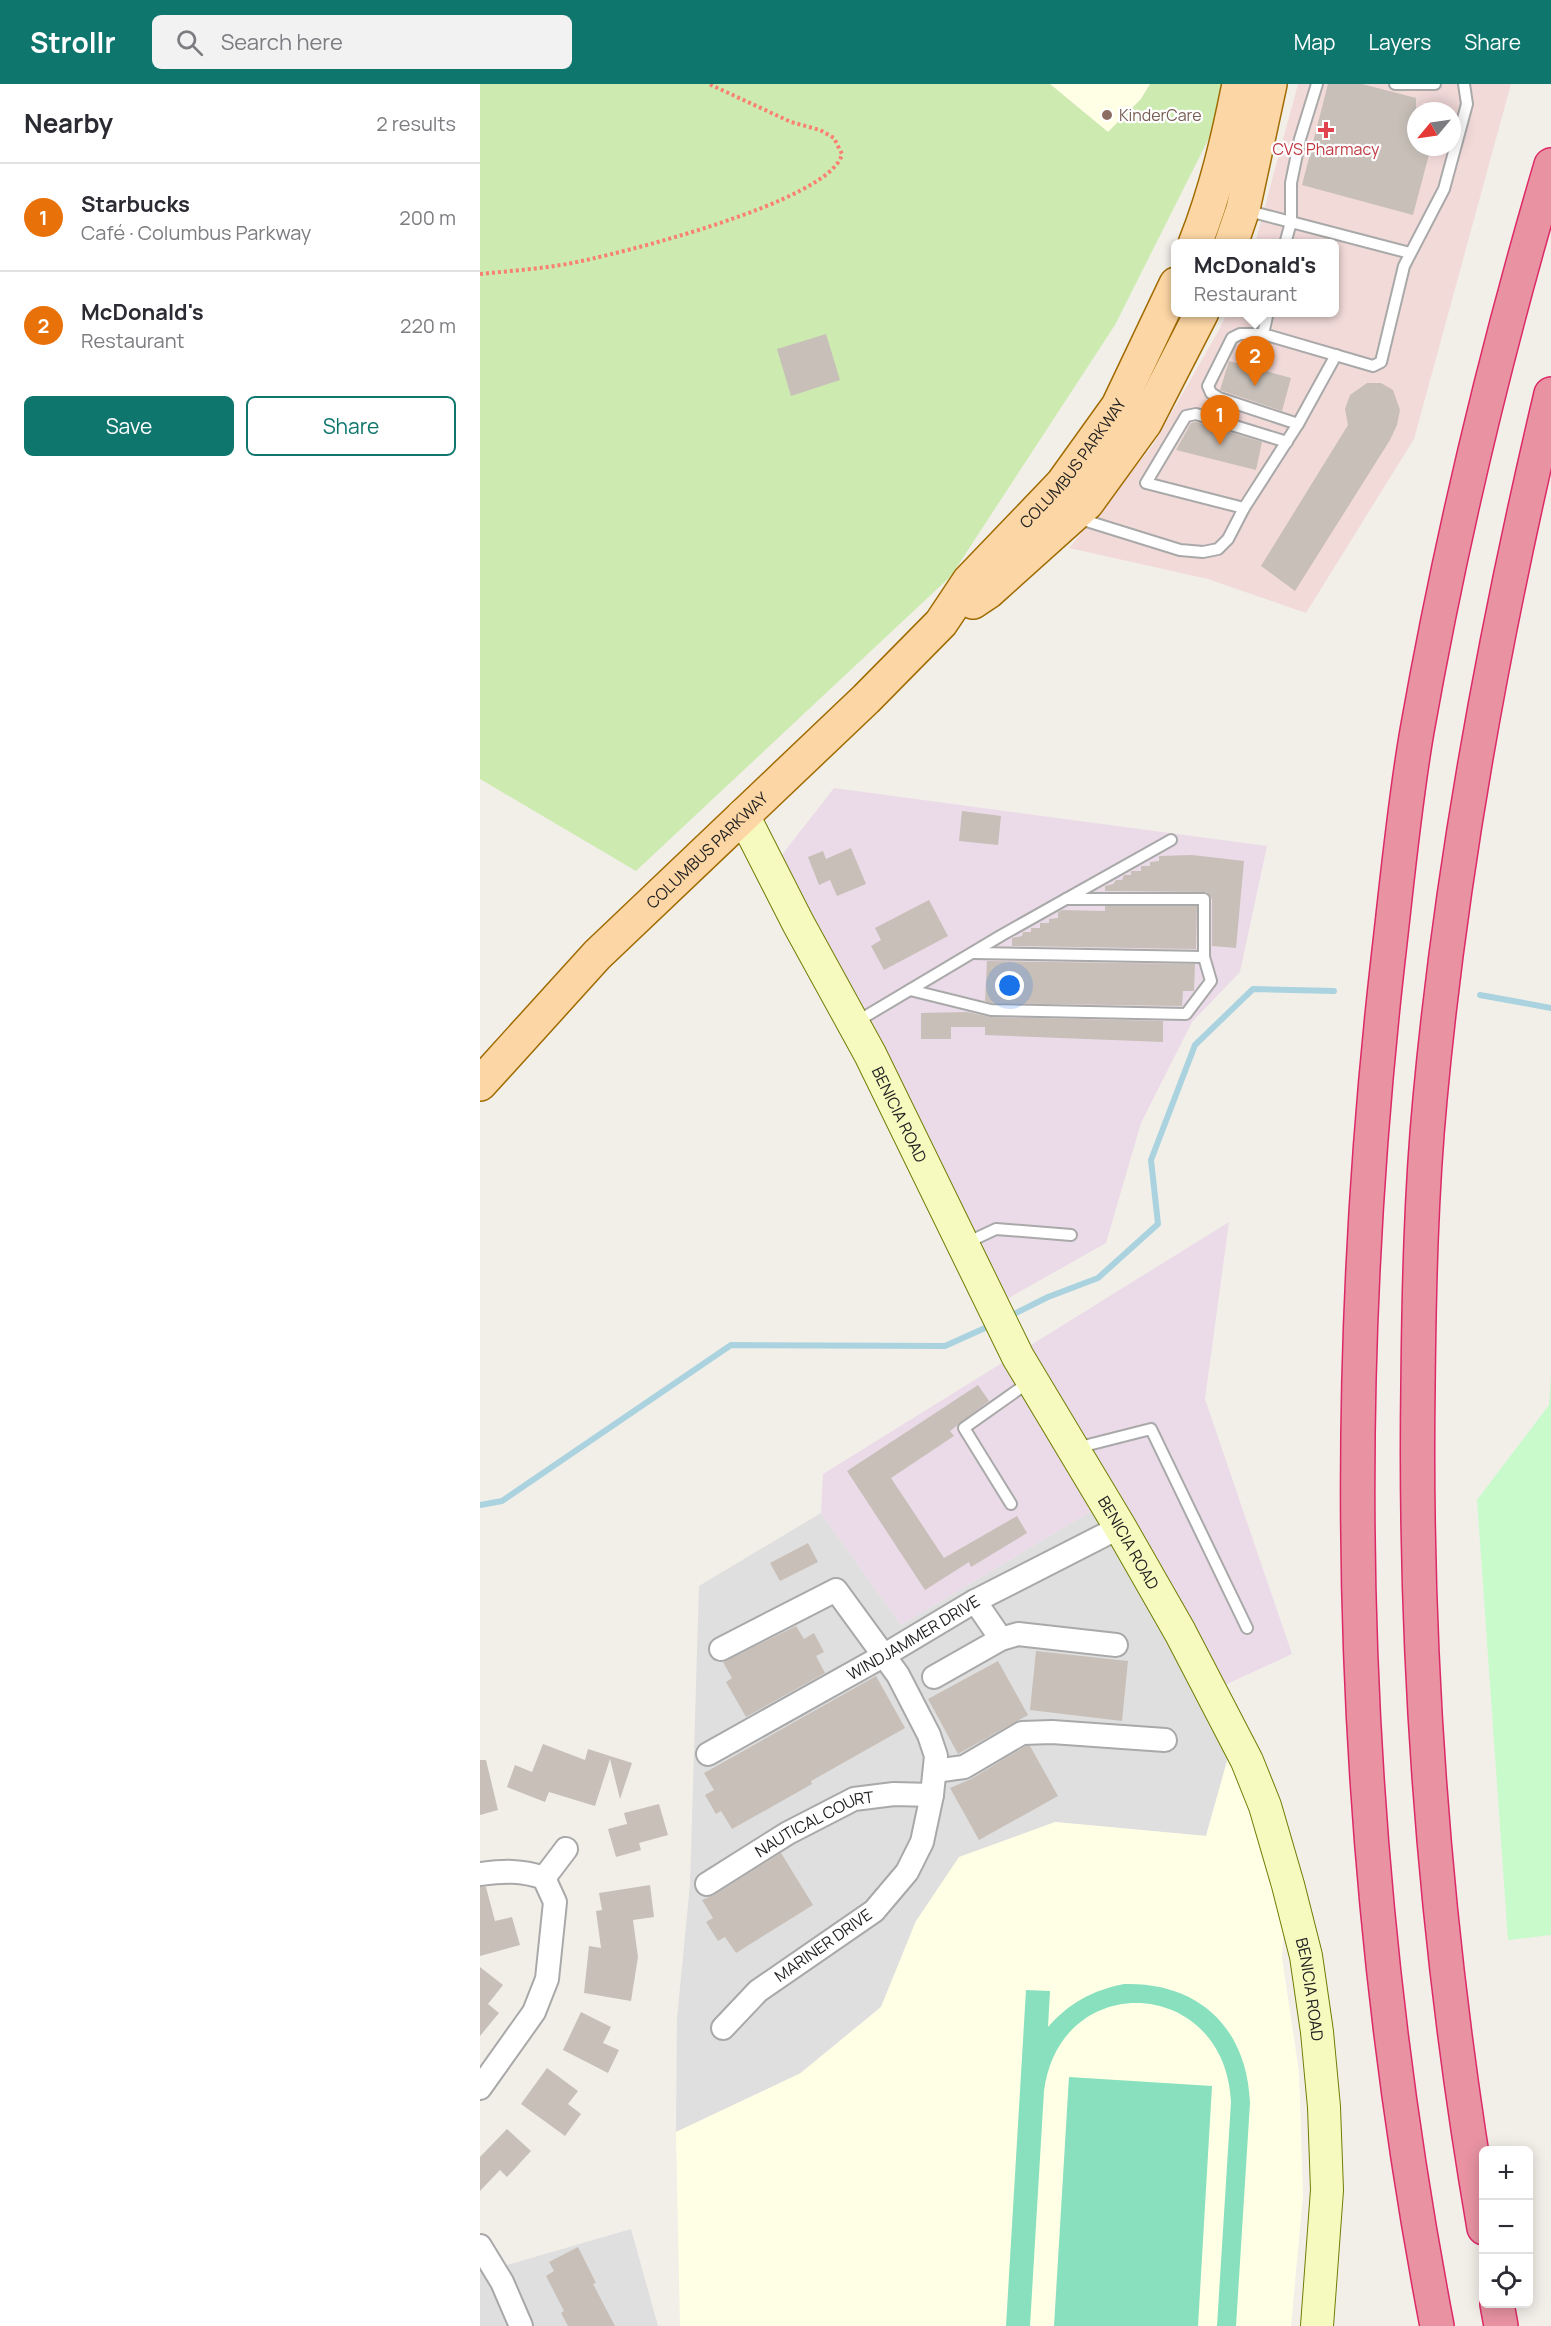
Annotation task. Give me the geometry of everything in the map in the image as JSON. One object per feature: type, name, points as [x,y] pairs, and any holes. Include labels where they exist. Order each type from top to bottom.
[{"type":"highway","points":[[1437,2326],[1403,2134],[1369,1828],[1363,1736],[1356,1513],[1365,1211],[1382,1014],[1417,735],[1454,540],[1475,449],[1516,285],[1551,165]]},
{"type":"highway","points":[[1479,2200],[1465,2120],[1449,1995],[1429,1793],[1421,1668],[1418,1555],[1419,1274],[1429,1105],[1439,1004],[1462,835],[1502,614],[1551,394]]},
{"type":"highway","points":[[1498,2308],[1501,2326]]},
{"type":"main road","points":[[1197,239],[1225,154],[1239,84]]},
{"type":"main road","points":[[1232,239],[1243,209],[1270,84]]},
{"type":"main road","name":"COLUMBUS PARKWAY","points":[[480,1084],[597,954],[866,699],[941,623],[988,592],[1058,510],[1062,484],[1118,406],[1171,295]]},
{"type":"main road","name":"COLUMBUS PARKWAY","points":[[1058,510],[1086,503],[1144,423],[1199,317]]},
{"type":"main road","name":"BENICIA ROAD","points":[[743,815],[854,1024],[1018,1357],[1120,1527],[1247,1761],[1268,1817],[1306,1956],[1317,2032],[1324,2107],[1327,2190],[1317,2326]]},
{"type":"street","name":"WINDJAMMER DRIVE","points":[[708,1754],[884,1656],[975,1601],[1120,1527]]},
{"type":"street","name":"MARINER DRIVE","points":[[721,1649],[836,1590],[898,1675],[929,1735],[936,1756],[932,1795],[922,1842],[907,1872],[874,1911],[758,1990],[723,2028]]},
{"type":"street","points":[[975,1601],[1000,1639]]},
{"type":"street","points":[[934,1677],[1000,1639],[1018,1634],[1116,1645]]},
{"type":"street","points":[[935,1770],[964,1767],[1022,1733],[1052,1732],[1165,1740]]},
{"type":"street","name":"NAUTICAL COURT","points":[[707,1884],[788,1833],[854,1799],[894,1794],[932,1795]]},
{"type":"street","points":[[544,1878],[567,1849]]},
{"type":"street","points":[[480,1874],[507,1871],[528,1872],[544,1878],[555,1902],[547,1979],[534,2012],[480,2088]]},
{"type":"street","points":[[480,2246],[502,2283],[521,2326]]},
{"type":"lane","points":[[1287,239],[1291,222],[1291,183],[1306,118],[1317,84]]},
{"type":"lane","points":[[1395,84],[1435,84]]},
{"type":"lane","points":[[1298,424],[1219,398],[1211,393],[1208,386],[1232,338],[1240,334],[1263,334],[1373,366],[1381,362],[1404,266],[1444,189],[1467,104],[1464,84]]},
{"type":"lane","points":[[1243,209],[1410,253]]},
{"type":"lane","points":[[1263,334],[1267,317]]},
{"type":"lane","points":[[1058,510],[1180,550],[1203,552],[1218,549],[1228,540],[1244,508],[1298,424],[1336,355]]},
{"type":"lane","points":[[1244,508],[1146,483],[1186,416],[1196,414],[1287,442]]},
{"type":"lane","points":[[854,1024],[972,953],[1171,840]]},
{"type":"lane","points":[[910,990],[991,1010],[1186,1014],[1211,981],[1204,957],[1204,899],[1066,899]]},
{"type":"lane","points":[[972,953],[1204,957]]},
{"type":"lane","points":[[964,1244],[996,1229],[1071,1235]]},
{"type":"lane","points":[[1011,1504],[964,1428],[1031,1380]]},
{"type":"lane","points":[[1073,1448],[1151,1429],[1247,1628]]},
{"type":"path","points":[[480,274],[564,264],[630,251],[754,211],[823,178],[838,165],[842,154],[834,138],[820,130],[790,122],[709,84]]},
{"type":"shaded area","name":"KinderCare","points":[[1050,84],[1150,84],[1141,99],[1108,132]]},
{"type":"shaded area","points":[[1298,84],[1511,84],[1414,439],[1306,613],[1208,579],[1069,548],[1153,445],[1225,317],[1339,317],[1339,239],[1256,239]]},
{"type":"shaded area","points":[[834,788],[1267,846],[1240,972],[1192,1022],[1141,1123],[1106,1243],[1005,1300],[781,856]]},
{"type":"shaded area","points":[[1229,1222],[1205,1399],[1292,1654],[1201,1696],[1093,1510],[901,1625],[821,1513],[823,1474]]},
{"type":"shaded area","points":[[1093,1510],[1201,1696],[1229,1754],[1206,1836],[1055,1822],[916,1921],[881,2007],[799,2074],[676,2132],[677,2019],[690,1884],[699,1586],[821,1513],[901,1625]]},
{"type":"shaded area","points":[[1229,1754],[1285,1909],[1282,1958],[1299,2072],[1303,2196],[1291,2326],[680,2326],[676,2132],[801,2073],[881,2007],[916,1921],[959,1857],[1055,1822],[1206,1836]]},
{"type":"shaded area","points":[[631,2229],[658,2326],[480,2326],[480,2273]]},
{"type":"green space","points":[[480,84],[1050,84],[1108,132],[1141,99],[1150,84],[1224,84],[1208,140],[1115,325],[951,576],[636,871],[480,779]]},
{"type":"green space","points":[[1551,1375],[1551,1935],[1508,1940],[1477,1500],[1549,1405]]},
{"type":"green space","points":[[1124,1984],[1151,1985],[1175,1991],[1196,2001],[1214,2015],[1229,2032],[1240,2052],[1247,2076],[1250,2103],[1236,2326],[1217,2326],[1231,2102],[1222,2060],[1202,2030],[1173,2011],[1141,2003],[1109,2007],[1079,2023],[1056,2051],[1044,2091],[1030,2326],[1006,2326],[1026,1990],[1050,1991],[1048,2027],[1073,2004],[1102,1990]]},
{"type":"green space","points":[[1069,2077],[1212,2086],[1198,2326],[1054,2326]]},
{"type":"building","name":"CVS Pharmacy","points":[[1328,84],[1362,84],[1416,98],[1416,102],[1407,102],[1407,156],[1429,156],[1413,215],[1302,185]]},
{"type":"building","points":[[826,334],[840,380],[791,396],[777,349]]},
{"type":"building","points":[[1229,361],[1291,378],[1282,411],[1220,390]]},
{"type":"building","points":[[1367,383],[1381,383],[1393,390],[1400,410],[1397,425],[1390,440],[1295,591],[1261,566],[1348,425],[1345,409],[1350,395]]},
{"type":"building","points":[[1196,422],[1262,442],[1256,470],[1176,450],[1191,423]]},
{"type":"building","points":[[962,811],[1001,816],[998,845],[959,841]]},
{"type":"building","points":[[851,848],[866,884],[837,896],[830,880],[819,885],[808,857],[823,851],[826,859]]},
{"type":"building","points":[[1192,855],[1244,861],[1236,948],[1212,946],[1212,899],[1207,892],[1105,891],[1105,886],[1113,884],[1116,880],[1122,880],[1124,875],[1131,875],[1131,871],[1141,871],[1141,866],[1150,866],[1150,862],[1159,861],[1159,856]]},
{"type":"building","points":[[929,900],[948,936],[884,970],[871,946],[881,940],[875,928]]},
{"type":"building","points":[[1105,906],[1197,906],[1196,949],[1012,946],[1012,938],[1022,936],[1023,932],[1031,932],[1031,928],[1040,928],[1040,923],[1049,923],[1049,919],[1058,918],[1058,912],[1062,910],[1105,911]]},
{"type":"building","points":[[987,961],[1195,964],[1194,991],[1183,991],[1182,1006],[992,1003],[985,1001]]},
{"type":"building","points":[[967,1012],[991,1017],[1163,1021],[1163,1042],[985,1035],[985,1027],[951,1027],[951,1039],[921,1039],[921,1013]]},
{"type":"building","points":[[978,1385],[989,1401],[950,1431],[954,1436],[891,1478],[944,1558],[1017,1516],[1027,1533],[971,1567],[969,1562],[925,1590],[847,1471]]},
{"type":"building","points":[[808,1543],[818,1562],[780,1581],[770,1563]]},
{"type":"building","points":[[796,1626],[804,1639],[814,1633],[824,1652],[816,1656],[825,1673],[746,1717],[726,1682],[732,1678],[723,1662]]},
{"type":"building","points":[[1036,1651],[1128,1661],[1122,1721],[1030,1710]]},
{"type":"building","points":[[998,1661],[1028,1715],[958,1754],[928,1699]]},
{"type":"building","points":[[876,1676],[905,1728],[732,1829],[721,1811],[716,1814],[705,1795],[714,1790],[704,1773]]},
{"type":"building","points":[[543,1744],[585,1760],[588,1749],[632,1763],[620,1799],[610,1759],[595,1806],[549,1792],[545,1802],[507,1787],[515,1765],[532,1772]]},
{"type":"building","points":[[1026,1746],[1030,1746],[1058,1796],[979,1840],[950,1788],[971,1779]]},
{"type":"building","points":[[480,1760],[486,1760],[498,1810],[480,1815]]},
{"type":"building","points":[[659,1804],[668,1835],[639,1843],[641,1850],[616,1857],[608,1829],[627,1824],[624,1813]]},
{"type":"building","points":[[781,1853],[813,1905],[736,1953],[725,1937],[718,1941],[706,1922],[713,1918],[702,1900],[714,1895]]},
{"type":"building","points":[[650,1885],[654,1917],[633,1920],[638,1957],[631,2001],[584,1993],[589,1946],[601,1948],[596,1911],[602,1910],[599,1893]]},
{"type":"building","points":[[480,1887],[486,1887],[495,1921],[512,1917],[520,1945],[480,1956]]},
{"type":"building","points":[[480,1967],[503,1985],[488,2004],[499,2013],[480,2036]]},
{"type":"building","points":[[581,2012],[611,2027],[603,2043],[619,2050],[608,2073],[563,2050]]},
{"type":"building","points":[[547,2068],[578,2091],[568,2104],[581,2114],[565,2136],[521,2104]]},
{"type":"building","points":[[507,2129],[531,2151],[507,2177],[500,2170],[480,2191],[480,2157]]},
{"type":"building","points":[[578,2247],[596,2283],[593,2284],[615,2326],[568,2326],[561,2313],[564,2311],[546,2276],[554,2271],[549,2262]]},
{"type":"waterway","points":[[1014,1314],[1048,1297],[1098,1278],[1158,1224],[1151,1160],[1195,1045],[1253,989],[1334,991]]},
{"type":"waterway","points":[[1480,995],[1551,1008]]},
{"type":"waterway","points":[[480,1505],[502,1501],[731,1345],[945,1346],[985,1328]]},
{"type":"place","name":"KinderCare","points":[[1107,115]]},
{"type":"place","name":"CVS Pharmacy","points":[[1326,130]]},
{"type":"place","name":"McDonald's","points":[[1255,386]]},
{"type":"place","name":"Starbucks","points":[[1220,445]]}]
